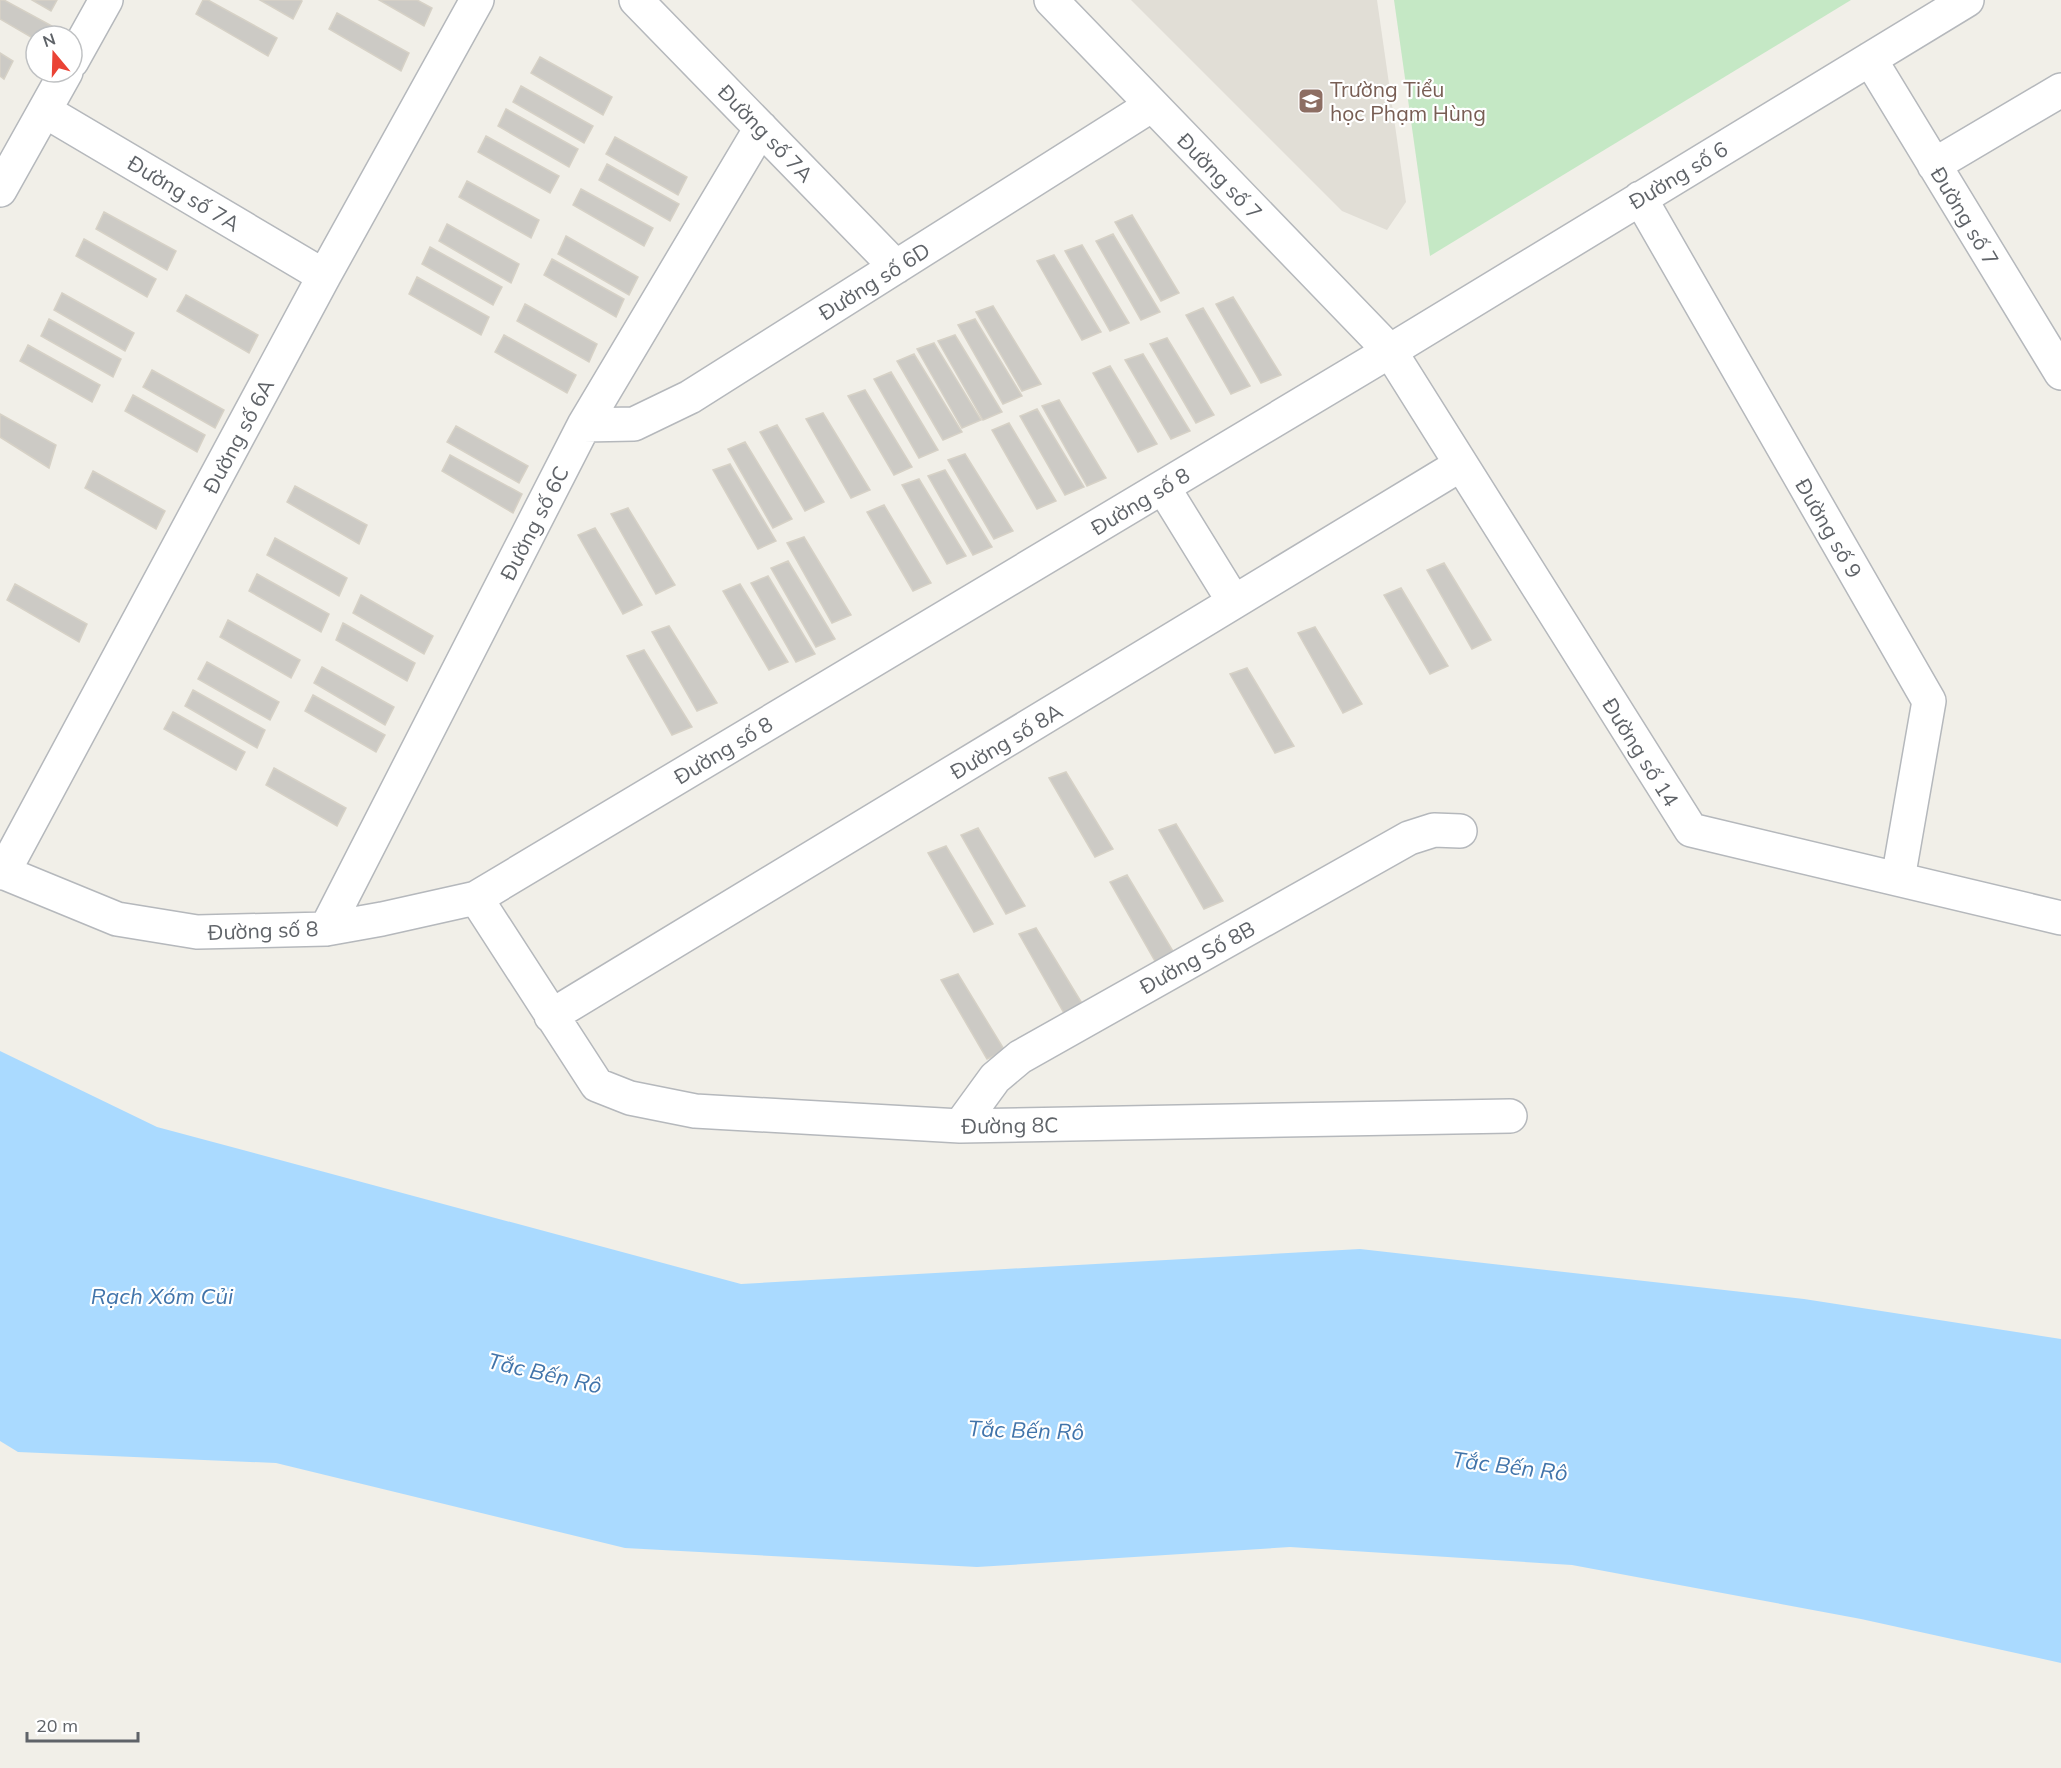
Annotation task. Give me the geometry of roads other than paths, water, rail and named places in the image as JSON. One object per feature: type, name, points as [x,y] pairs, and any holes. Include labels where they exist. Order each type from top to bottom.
[{"type":"street","points":[[84,39],[106,0]]},
{"type":"street","name":"Đường số 6A","points":[[2,872],[324,276],[477,0]]},
{"type":"street","name":"Đường số 7A","points":[[636,0],[896,267]]},
{"type":"street","name":"Đường số 7","points":[[1051,0],[1390,351]]},
{"type":"street","name":"Đường số 6","points":[[1390,351],[1967,0]]},
{"type":"street","name":"Đường số 7","points":[[1870,59],[2061,373]]},
{"type":"street","points":[[0,190],[60,84]]},
{"type":"street","points":[[1934,165],[2061,90]]},
{"type":"street","name":"Đường số 6D","points":[[584,425],[634,424],[690,397],[1152,105]]},
{"type":"street","name":"Đường số 7A","points":[[45,111],[324,276]]},
{"type":"street","name":"Đường số 6C","points":[[326,929],[584,425],[761,128]]},
{"type":"street","name":"Đường số 9","points":[[1640,198],[1929,701],[1898,879]]},
{"type":"street","name":"Đường số 14","points":[[1390,351],[1691,830],[2061,918]]},
{"type":"street","name":"Đường số 8","points":[[2,872],[117,919],[197,932],[326,929],[476,898],[1390,351]]},
{"type":"street","name":"Đường số 8A","points":[[551,1016],[1460,465]]},
{"type":"street","points":[[1163,487],[1234,602]]},
{"type":"street","name":"Đường Số 8B","points":[[960,1126],[995,1077],[1020,1057],[1408,838],[1434,830],[1460,831]]},
{"type":"street","name":"Đường 8C","points":[[476,898],[597,1085],[630,1098],[695,1111],[960,1126],[1509,1116]]},
{"type":"water","name":"Rạch Xóm Củi","points":[[0,1051],[157,1127],[741,1284],[1360,1249],[1804,1299],[2061,1339],[2061,1663],[1861,1619],[1572,1565],[1290,1547],[977,1567],[625,1548],[276,1463],[18,1452],[0,1441]]},
{"type":"place","name":"Trường Tiểu học Phạm Hùng","points":[[1311,101]]},
{"type":"water label","name":"Tắc Bến Rô","points":[[545,1373]]},
{"type":"water label","name":"Tắc Bến Rô","points":[[1026,1430]]},
{"type":"water label","name":"Tắc Bến Rô","points":[[1510,1466]]}]
